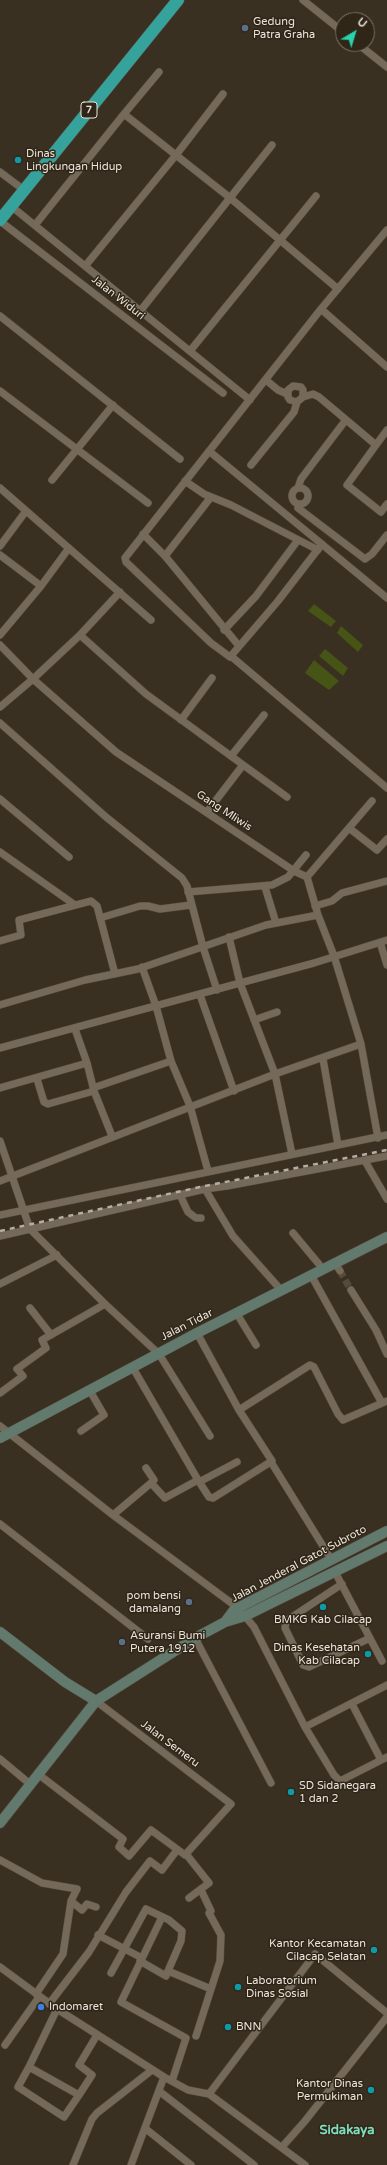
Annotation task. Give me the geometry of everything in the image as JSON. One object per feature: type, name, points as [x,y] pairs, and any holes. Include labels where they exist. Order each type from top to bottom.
[{"type":"highway","name":"7","points":[[0,220],[178,0]]},
{"type":"main road","name":"Jalan Tidar","points":[[4,1436],[281,1290],[323,1269],[338,1267],[387,1237]]},
{"type":"main road","name":"Jalan Jenderal Gatot Subroto","points":[[225,1622],[238,1608],[387,1531]]},
{"type":"main road","name":"Jalan Jenderal Gatot Subroto","points":[[0,1823],[96,1701],[195,1638],[225,1622],[245,1616],[387,1546]]},
{"type":"main road","points":[[0,1632],[65,1682],[96,1701]]},
{"type":"street","points":[[303,0],[335,26]]},
{"type":"street","points":[[368,52],[387,67]]},
{"type":"street","points":[[35,225],[159,72]]},
{"type":"street","points":[[86,265],[176,156],[223,94]]},
{"type":"street","points":[[124,114],[229,197],[279,241],[338,289]]},
{"type":"street","points":[[141,310],[229,197],[272,145]]},
{"type":"street","points":[[0,172],[24,190]]},
{"type":"street","points":[[190,351],[316,196]]},
{"type":"street","points":[[11,206],[86,265],[250,400]]},
{"type":"street","name":"Jalan Widuri","points":[[0,220],[223,393]]},
{"type":"street","points":[[387,230],[321,309],[127,554],[126,562],[211,643],[228,656],[232,656],[387,788]]},
{"type":"street","points":[[321,309],[387,367]]},
{"type":"street","points":[[0,316],[180,459]]},
{"type":"street","points":[[266,380],[278,390],[287,394],[290,400],[300,400],[313,394],[317,396],[345,421],[376,445]]},
{"type":"street","points":[[251,465],[294,412],[303,390],[297,386],[290,387],[287,394]]},
{"type":"street","points":[[0,391],[148,503]]},
{"type":"street","points":[[52,480],[113,405]]},
{"type":"street","points":[[345,421],[301,479],[298,488],[292,492],[292,499],[298,506],[365,559],[372,554],[387,535]]},
{"type":"street","points":[[387,430],[347,485],[384,514],[387,504]]},
{"type":"street","points":[[209,451],[292,520],[320,547],[387,598]]},
{"type":"street","points":[[185,481],[211,497],[298,540],[320,547]]},
{"type":"street","points":[[0,488],[151,620]]},
{"type":"street","points":[[292,520],[298,506],[305,502],[308,496],[305,489],[298,488]]},
{"type":"street","points":[[165,556],[211,497]]},
{"type":"street","points":[[0,546],[26,511]]},
{"type":"street","points":[[143,534],[165,556],[224,630],[239,646]]},
{"type":"street","points":[[224,630],[256,596],[298,540]]},
{"type":"street","points":[[232,656],[278,601],[320,547]]},
{"type":"street","points":[[0,635],[42,586],[69,548]]},
{"type":"street","points":[[0,555],[42,586]]},
{"type":"street","points":[[0,707],[33,680],[80,635],[120,592]]},
{"type":"street","points":[[80,635],[146,694],[287,797]]},
{"type":"street","name":"Gang Mliwis","points":[[0,645],[33,680],[116,752],[294,871],[307,877]]},
{"type":"street","points":[[181,720],[212,678]]},
{"type":"street","points":[[231,756],[264,715]]},
{"type":"street","points":[[0,723],[106,817],[182,878],[188,892],[203,948],[217,990]]},
{"type":"street","points":[[207,812],[243,765]]},
{"type":"street","points":[[0,799],[69,857]]},
{"type":"street","points":[[372,801],[307,877],[315,906],[334,956],[362,1044],[378,1138]]},
{"type":"street","points":[[350,828],[377,850],[387,839]]},
{"type":"street","points":[[0,852],[75,905]]},
{"type":"street","points":[[188,892],[265,887],[282,882],[294,871],[306,855]]},
{"type":"street","points":[[315,906],[332,901],[342,893],[387,881]]},
{"type":"street","points":[[265,887],[276,923]]},
{"type":"street","points":[[0,941],[21,935],[19,920],[88,901],[96,903],[115,974]]},
{"type":"street","points":[[100,918],[140,906],[160,909],[191,905]]},
{"type":"street","points":[[0,1005],[85,980],[142,967],[203,948],[229,937],[276,923],[318,914]]},
{"type":"street","points":[[229,937],[240,983],[275,1074],[292,1154]]},
{"type":"street","points":[[0,1048],[217,990],[383,941],[387,965]]},
{"type":"street","points":[[142,967],[156,1006],[171,1061],[190,1106],[208,1171]]},
{"type":"street","points":[[200,994],[234,1091]]},
{"type":"street","points":[[254,1020],[277,1012]]},
{"type":"street","points":[[75,1029],[87,1063],[93,1089],[112,1136]]},
{"type":"street","points":[[0,1182],[190,1106],[234,1091],[275,1074],[323,1059],[362,1044]]},
{"type":"street","points":[[323,1059],[338,1145]]},
{"type":"street","points":[[38,1079],[44,1102],[48,1104],[171,1061]]},
{"type":"street","points":[[0,1088],[38,1079],[87,1063]]},
{"type":"street","points":[[0,1215],[387,1135]]},
{"type":"street","points":[[0,1142],[2,1152],[30,1229],[159,1354],[210,1436]]},
{"type":"street","points":[[0,1236],[205,1189],[387,1156]]},
{"type":"street","points":[[365,1161],[387,1199]]},
{"type":"street","points":[[205,1189],[233,1236],[281,1290]]},
{"type":"street","points":[[180,1195],[188,1212],[196,1218],[201,1218]]},
{"type":"street","points":[[293,1233],[323,1269]]},
{"type":"street","points":[[0,1284],[58,1255]]},
{"type":"street","points":[[239,1410],[310,1365],[314,1367],[338,1414],[343,1420],[384,1402],[311,1275]]},
{"type":"street","points":[[351,1290],[376,1330],[387,1354]]},
{"type":"street","points":[[0,1393],[23,1376],[18,1369],[46,1348],[42,1340],[106,1304]]},
{"type":"street","points":[[30,1308],[51,1335]]},
{"type":"street","points":[[237,1314],[256,1345]]},
{"type":"street","points":[[198,1333],[239,1410],[272,1460],[271,1462],[331,1559]]},
{"type":"street","points":[[133,1368],[209,1496],[213,1498],[271,1462]]},
{"type":"street","points":[[81,1431],[104,1415],[90,1391]]},
{"type":"street","points":[[0,1426],[4,1436],[114,1515],[238,1608],[254,1627],[305,1727],[334,1775],[340,1781],[384,1758],[352,1704]]},
{"type":"street","points":[[151,1483],[166,1498],[237,1462]]},
{"type":"street","points":[[114,1515],[154,1480],[146,1468]]},
{"type":"street","points":[[0,1524],[148,1640]]},
{"type":"street","points":[[335,1572],[382,1661]]},
{"type":"street","points":[[342,1584],[286,1621],[285,1628],[303,1665],[309,1667],[370,1638]]},
{"type":"street","points":[[195,1638],[271,1783]]},
{"type":"street","points":[[305,1727],[387,1685]]},
{"type":"street","name":"Jalan Semeru","points":[[96,1701],[232,1804],[186,1854]]},
{"type":"street","points":[[0,1759],[30,1784]]},
{"type":"street","points":[[38,1774],[123,1839],[118,1847],[129,1856],[151,1830],[177,1850],[186,1854],[209,1884],[189,1898]]},
{"type":"street","points":[[49,2004],[89,1952],[98,1935],[126,1892],[150,1861],[162,1870],[177,1850]]},
{"type":"street","points":[[0,1860],[42,1883],[77,1889],[71,1901],[63,1954],[5,2045]]},
{"type":"street","points":[[196,2036],[219,1956],[221,1936],[209,1914],[211,1911],[201,1890]]},
{"type":"street","points":[[71,1901],[82,1910],[87,1904],[96,1907]]},
{"type":"street","points":[[98,1935],[124,1950],[141,1960],[166,1976],[183,1935],[179,1928],[146,1909],[124,1950],[111,1973]]},
{"type":"street","points":[[162,1917],[121,2002],[186,2038],[172,2082]]},
{"type":"street","points":[[209,2094],[315,1954],[387,2013]]},
{"type":"street","points":[[0,1967],[56,2009],[164,2078],[188,2090],[209,2094],[306,2165]]},
{"type":"street","points":[[168,1971],[211,1988]]},
{"type":"street","points":[[56,2009],[29,2067],[18,2086],[64,2117],[92,2075],[79,2065],[97,2035]]},
{"type":"street","points":[[282,2147],[322,2100],[387,2017]]},
{"type":"street","points":[[29,2067],[79,2095]]},
{"type":"street","points":[[73,2165],[92,2119],[97,2113],[152,2070]]},
{"type":"street","points":[[131,2165],[146,2129],[164,2078]]},
{"type":"street","points":[[159,2091],[254,2165]]},
{"type":"street","points":[[146,2129],[190,2165]]},
{"type":"green space","points":[[314,604],[336,621],[331,627],[308,611]]},
{"type":"green space","points":[[341,626],[363,645],[358,652],[337,633]]},
{"type":"green space","points":[[325,649],[348,668],[343,676],[319,656]]},
{"type":"green space","points":[[314,660],[339,681],[329,690],[305,673]]},
{"type":"tunnel","points":[[340,1271],[351,1290]]},
{"type":"railway","points":[[0,1231],[200,1187],[387,1150]]},
{"type":"place","name":"Gedung Patra Graha","points":[[245,28]]},
{"type":"place","name":"Dinas Lingkungan Hidup","points":[[18,160]]},
{"type":"place","name":"pom bensi damalang","points":[[189,1602]]},
{"type":"place","name":"BMKG Kab Cilacap","points":[[323,1607]]},
{"type":"place","name":"Asuransi Bumi Putera 1912","points":[[122,1642]]},
{"type":"place","name":"Dinas Kesehatan Kab Cilacap","points":[[368,1654]]},
{"type":"place","name":"SD Sidanegara 1 dan 2","points":[[291,1792]]},
{"type":"place","name":"Kantor Kecamatan Cilacap Selatan","points":[[374,1950]]},
{"type":"place","name":"Laboratorium Dinas Sosial","points":[[238,1987]]},
{"type":"place","name":"Indomaret","points":[[41,2007]]},
{"type":"place","name":"BNN","points":[[228,2027]]},
{"type":"place","name":"Kantor Dinas Permukiman","points":[[371,2090]]},
{"type":"district","name":"Sidakaya","points":[[347,2131]]}]
